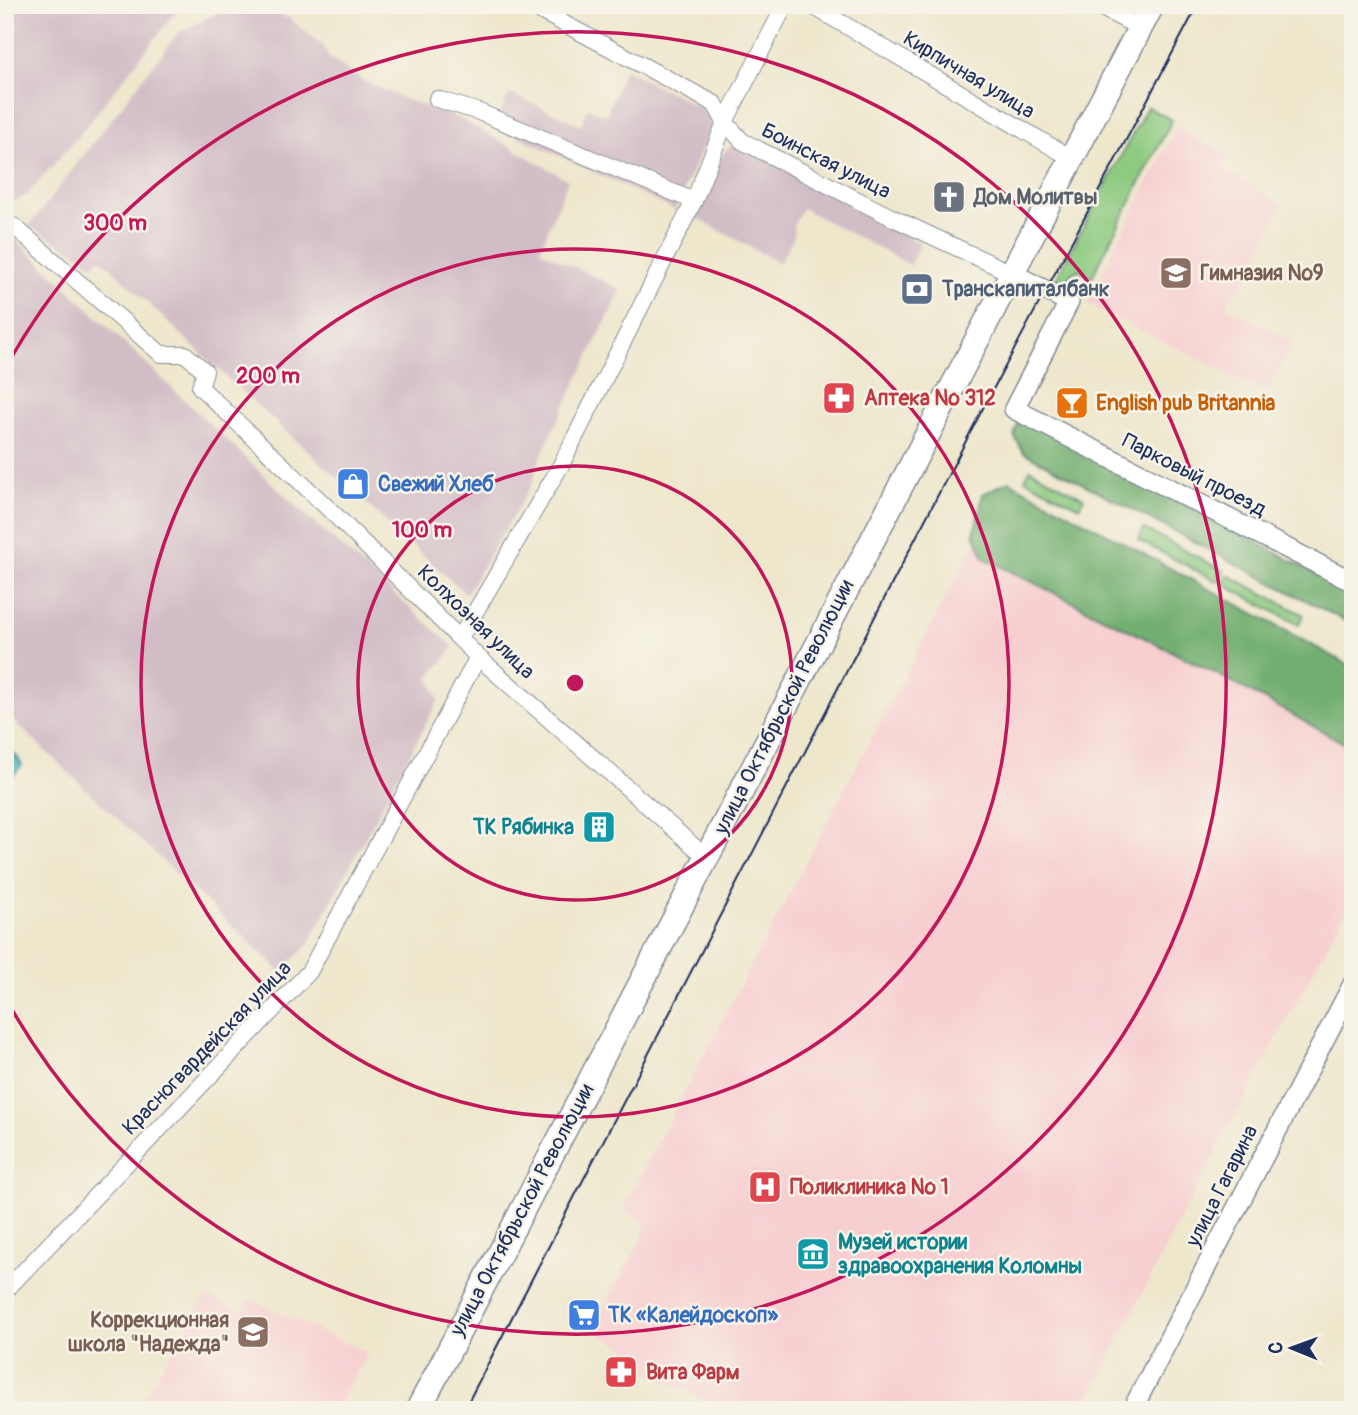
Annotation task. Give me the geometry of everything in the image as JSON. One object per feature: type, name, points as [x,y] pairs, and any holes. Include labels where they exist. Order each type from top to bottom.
[{"type":"main road","name":"улица Октябрьской Революции","points":[[418,1410],[1152,5]]},
{"type":"street","name":"Боинская улица","points":[[529,5],[715,104],[725,122],[742,141],[901,222],[1011,273]]},
{"type":"street","points":[[460,638],[561,465],[694,201],[725,122],[785,5]]},
{"type":"street","name":"Кирпичная улица","points":[[811,5],[1070,158]]},
{"type":"street","points":[[1096,5],[1140,28]]},
{"type":"street","points":[[437,99],[479,112],[694,201]]},
{"type":"street","name":"Колхозная улица","points":[[10,225],[161,354],[186,354],[205,371],[200,387],[478,657],[706,857]]},
{"type":"street","name":"Парковый проезд","points":[[1011,273],[1069,302],[1014,409],[1353,582]]},
{"type":"street","name":"Красногвардейская улица","points":[[5,1291],[309,972],[478,657]]},
{"type":"street","name":"улица Гагарина","points":[[1132,1410],[1352,988]]},
{"type":"shaded area","points":[[5,5],[181,5],[86,127],[26,196],[5,205]]},
{"type":"shaded area","points":[[233,5],[248,5],[289,18],[324,47],[329,58],[365,82],[463,120],[568,180],[540,250],[621,290],[541,455],[532,484],[466,594],[227,378],[109,266],[99,258],[93,265],[29,226],[178,33]]},
{"type":"shaded area","points":[[624,69],[714,114],[706,140],[675,210],[495,126],[509,93],[581,125],[587,108],[606,116]]},
{"type":"shaded area","name":"Гимназия №9","points":[[1176,129],[1229,156],[1223,168],[1282,204],[1239,293],[1234,291],[1226,307],[1293,342],[1267,393],[1086,303]]},
{"type":"shaded area","points":[[736,143],[921,243],[910,265],[802,208],[793,226],[794,236],[779,263],[693,216],[716,163],[727,149]]},
{"type":"shaded area","points":[[5,229],[300,510],[454,647],[429,678],[439,699],[307,947],[280,971],[5,713]]},
{"type":"shaded area","points":[[981,531],[1353,725],[1353,898],[1202,1177],[1083,1410],[723,1410],[625,1359],[630,1350],[592,1330],[643,1235],[646,1222],[622,1210]]},
{"type":"shaded area","name":"Коррекционная школа \"Надежда\"","points":[[206,1296],[243,1312],[250,1299],[367,1353],[336,1410],[136,1410]]},
{"type":"green space","points":[[1147,107],[1172,120],[1092,277],[1078,270],[1071,274],[1063,289],[1053,284]]},
{"type":"green space","points":[[1025,420],[1353,593],[1353,625],[1024,453],[1014,436],[1018,423]]},
{"type":"green space","points":[[1030,469],[1084,498],[1079,507],[1025,479]]},
{"type":"green space","points":[[1009,481],[1353,667],[1353,748],[1219,675],[984,558],[974,533],[983,494]]},
{"type":"green space","points":[[1144,529],[1224,571],[1218,582],[1138,540]]},
{"type":"green space","points":[[1228,575],[1304,615],[1299,625],[1223,584]]},
{"type":"water","points":[[5,748],[17,757],[22,765],[5,785]]},
{"type":"tram line","points":[[464,1410],[982,410],[1198,5]]},
{"type":"place","name":"Дом Молитвы","points":[[949,197]]},
{"type":"place","name":"Гимназия №9","points":[[1176,273]]},
{"type":"place","name":"Транскапиталбанк","points":[[917,289]]},
{"type":"place","name":"Аптека № 312","points":[[839,398]]},
{"type":"place","name":"English pub Britannia","points":[[1072,403]]},
{"type":"place","name":"Свежий Хлеб","points":[[353,484]]},
{"type":"place","name":"ТК Рябинка","points":[[599,827]]},
{"type":"place","name":"Поликлиника № 1","points":[[765,1187]]},
{"type":"place","name":"Музей истории здравоохранения Коломны","points":[[813,1254]]},
{"type":"place","name":"ТК «Калейдоскоп»","points":[[584,1315]]},
{"type":"place","name":"Коррекционная школа \"Надежда\"","points":[[253,1332]]},
{"type":"place","name":"Вита Фарм","points":[[621,1372]]}]
